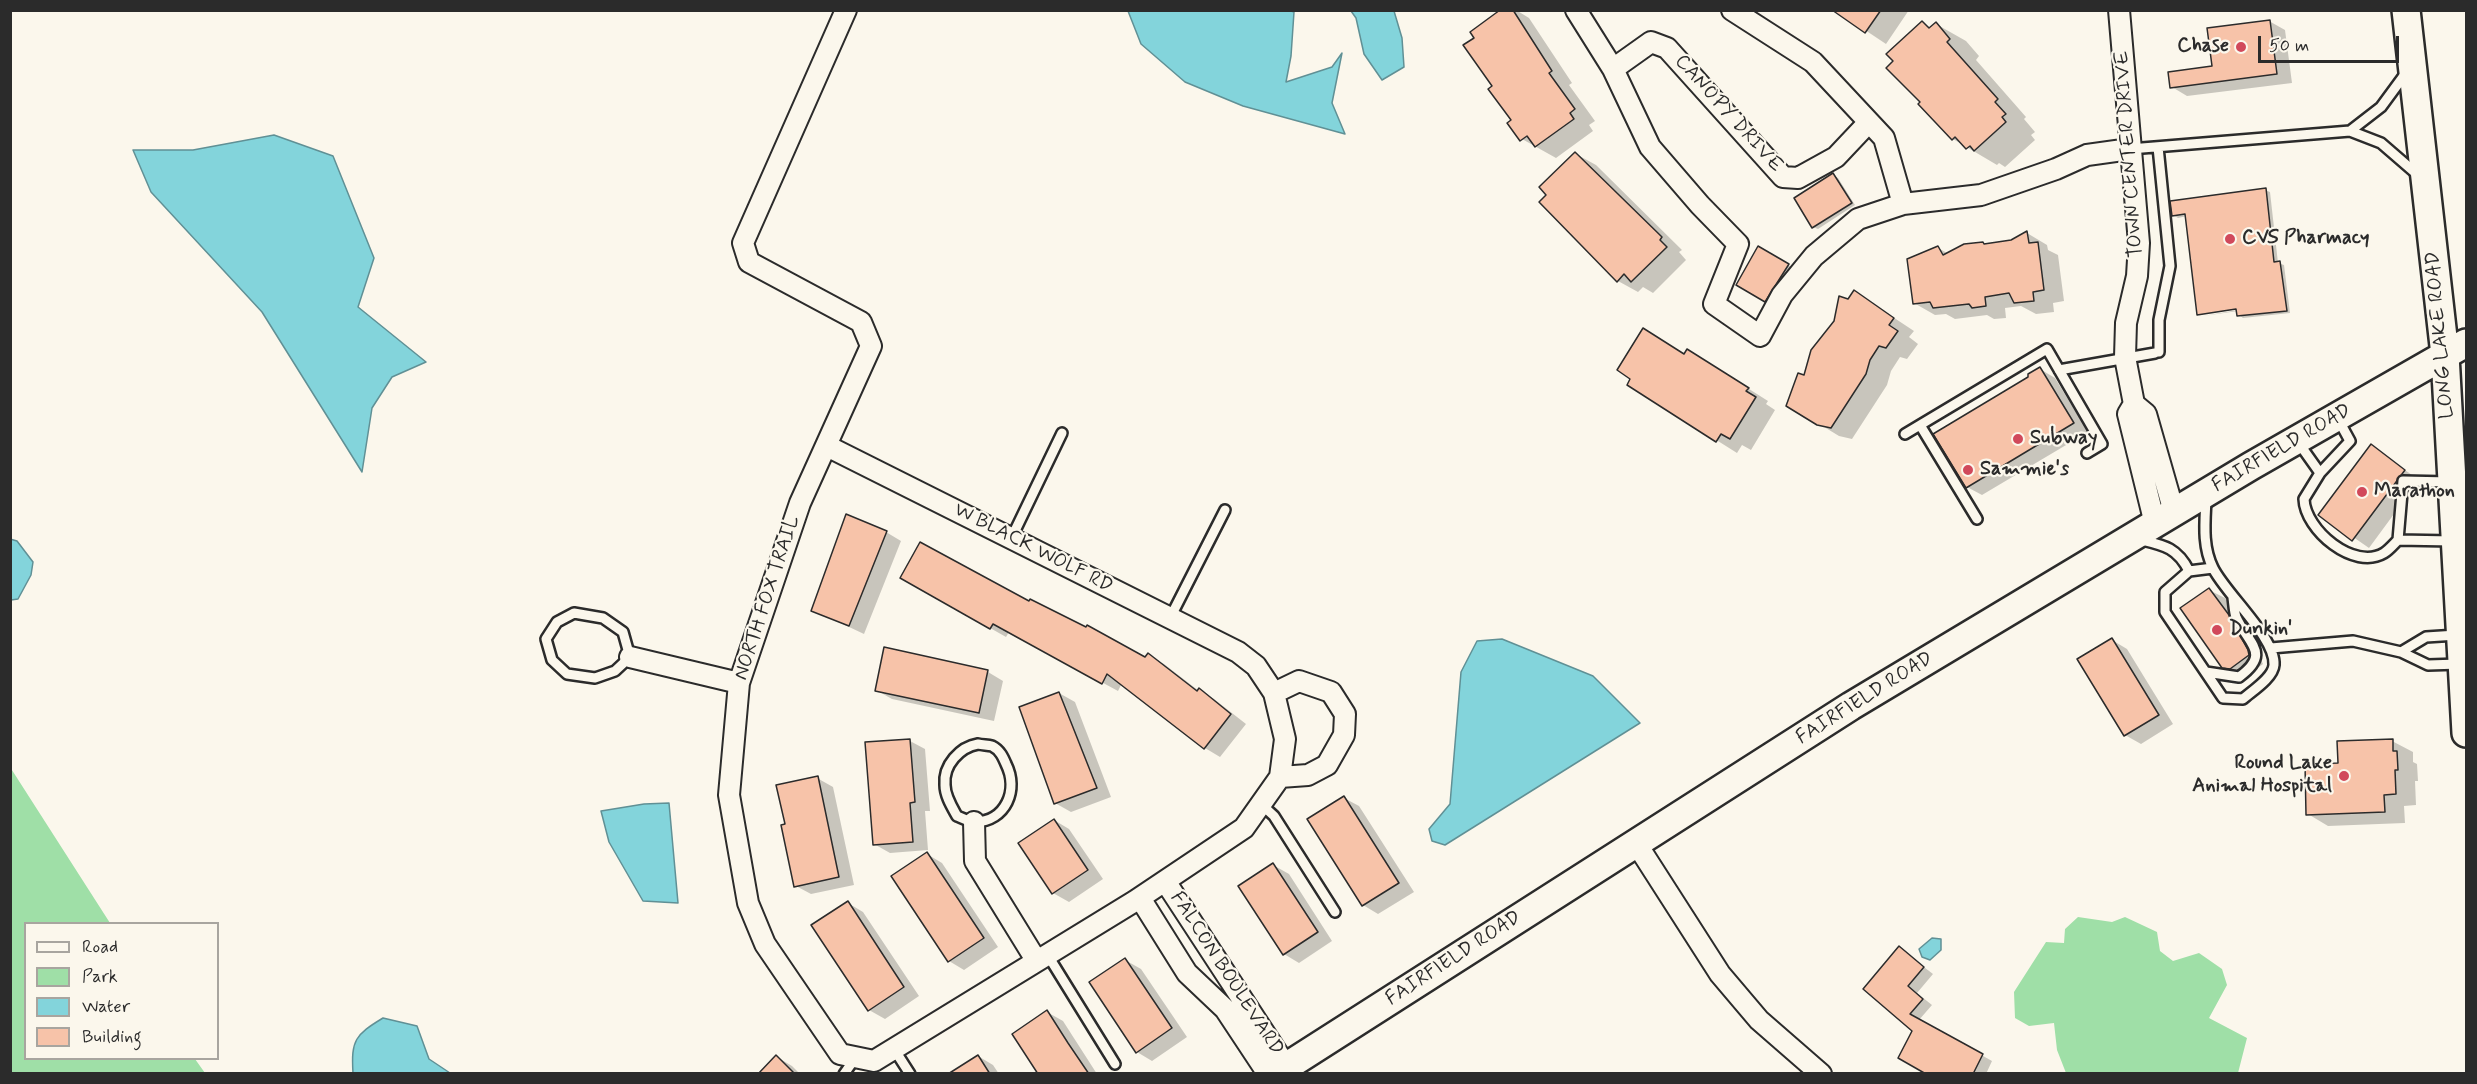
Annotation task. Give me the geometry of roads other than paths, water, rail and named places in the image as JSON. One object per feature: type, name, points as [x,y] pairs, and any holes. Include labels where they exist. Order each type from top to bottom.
[{"type":"street","name":"NORTH FOX TRAIL","points":[[846,10],[743,243],[749,262],[861,322],[871,346],[800,503],[739,683],[729,795],[748,903],[765,944],[840,1054],[856,1057]]},
{"type":"street","points":[[1576,10],[1613,69],[1650,147],[1700,205],[1738,244],[1714,304],[1760,336],[1782,295],[1814,256],[1858,219],[1903,204],[1981,195],[2056,169],[2087,155],[2130,149]]},
{"type":"street","points":[[1732,10],[1813,62],[1884,138],[1903,204]]},
{"type":"street","name":"TOWN CENTER DRIVE","points":[[2119,10],[2139,261],[2126,323],[2126,357],[2134,404],[2128,414],[2164,518]]},
{"type":"street","name":"LONG LAKE ROAD","points":[[2406,10],[2426,182],[2456,349],[2452,483],[2466,733]]},
{"type":"street","name":"CANOPY DRIVE","points":[[1613,69],[1651,42],[1667,48],[1783,177],[1798,178],[1836,157],[1869,122]]},
{"type":"street","name":"FAIRFIELD ROAD","points":[[1276,1071],[1851,706],[2206,493],[2456,349]]},
{"type":"street","name":"W BLACK WOLF RD","points":[[827,447],[1238,652],[1256,666],[1274,693]]},
{"type":"street","points":[[630,657],[739,683]]},
{"type":"street","points":[[856,1057],[873,1061],[1140,898],[1244,828],[1280,777],[1285,739],[1274,693],[1299,681],[1331,692],[1345,714],[1344,735],[1327,765],[1308,775],[1280,777]]},
{"type":"street","points":[[974,822],[975,861],[1042,957]]},
{"type":"street","points":[[1636,843],[1720,974],[1759,1020],[1821,1074]]},
{"type":"street","name":"FALCON BOULEVARD","points":[[1171,877],[1276,1071]]},
{"type":"street","name":"FALCON BOULEVARD","points":[[1140,898],[1187,973],[1225,1009],[1276,1071]]},
{"type":"lane","points":[[2350,131],[2381,107],[2412,63]]},
{"type":"lane","points":[[2130,149],[2350,131],[2381,143],[2426,182]]},
{"type":"lane","points":[[2059,370],[2157,352],[2159,320],[2169,266],[2158,147]]},
{"type":"lane","points":[[1905,434],[2047,349],[2102,444],[2087,453]]},
{"type":"lane","points":[[2337,417],[2350,441],[2320,472],[2304,499],[2304,506],[2316,528],[2334,546],[2360,557],[2383,554],[2398,540],[2403,482],[2452,483]]},
{"type":"lane","points":[[1920,425],[1977,519]]},
{"type":"lane","points":[[1011,539],[1062,433]]},
{"type":"lane","points":[[2296,440],[2320,472]]},
{"type":"lane","points":[[2206,493],[2204,539],[2213,568],[2271,648],[2274,666],[2270,675],[2243,699],[2223,698],[2165,612],[2165,592],[2189,571],[2213,568]]},
{"type":"lane","points":[[1170,618],[1225,510]]},
{"type":"lane","points":[[2131,538],[2163,545],[2181,556],[2189,571]]},
{"type":"lane","points":[[2398,540],[2456,541]]},
{"type":"lane","points":[[2206,672],[2239,678],[2257,658],[2256,649],[2235,616],[2233,595]]},
{"type":"lane","points":[[574,613],[603,618],[623,632],[630,657],[615,671],[595,678],[567,674],[552,660],[546,639],[558,622],[574,613]]},
{"type":"lane","points":[[2401,652],[2426,637],[2461,635]]},
{"type":"lane","points":[[2271,648],[2353,641],[2401,652],[2428,665],[2463,664]]},
{"type":"lane","points":[[978,744],[991,746],[1000,752],[1008,768],[1012,788],[1010,800],[998,814],[989,819],[974,822],[957,816],[944,785],[948,770],[956,756],[967,746],[978,744]]},
{"type":"lane","points":[[1262,804],[1274,816],[1335,912]]},
{"type":"lane","points":[[1042,957],[1115,1064]]},
{"type":"lane","points":[[894,1048],[910,1074]]},
{"type":"lane","points":[[844,1074],[856,1057]]},
{"type":"water","points":[[1128,11],[1294,12],[1291,56],[1286,82],[1332,67],[1342,53],[1332,103],[1345,134],[1243,106],[1185,82],[1141,44]]},
{"type":"water","points":[[1351,11],[1394,11],[1402,38],[1404,67],[1382,80],[1364,54],[1356,18]]},
{"type":"water","points":[[274,135],[333,156],[374,258],[358,307],[426,362],[392,377],[372,408],[362,472],[262,312],[151,192],[133,150],[193,150]]},
{"type":"water","points":[[10,539],[17,541],[33,562],[31,575],[18,599],[11,600]]},
{"type":"water","points":[[1502,639],[1593,676],[1640,723],[1445,845],[1432,841],[1429,829],[1450,804],[1461,672],[1477,641]]},
{"type":"water","points":[[669,803],[678,903],[643,901],[609,842],[601,811],[644,804]]},
{"type":"water","points":[[1932,938],[1941,939],[1941,950],[1930,960],[1922,957],[1919,949]]},
{"type":"water","points":[[383,1018],[417,1026],[429,1059],[450,1073],[353,1073],[353,1053],[357,1040],[366,1029]]},
{"type":"place","name":"Chase","points":[[2241,47]]},
{"type":"place","name":"CVS Pharmacy","points":[[2230,239]]},
{"type":"place","name":"Subway","points":[[2018,439]]},
{"type":"place","name":"Sammie's","points":[[1968,470]]},
{"type":"place","name":"Marathon","points":[[2362,492]]},
{"type":"place","name":"Dunkin'","points":[[2217,630]]},
{"type":"place","name":"Round Lake Animal Hospital","points":[[2344,776]]}]
